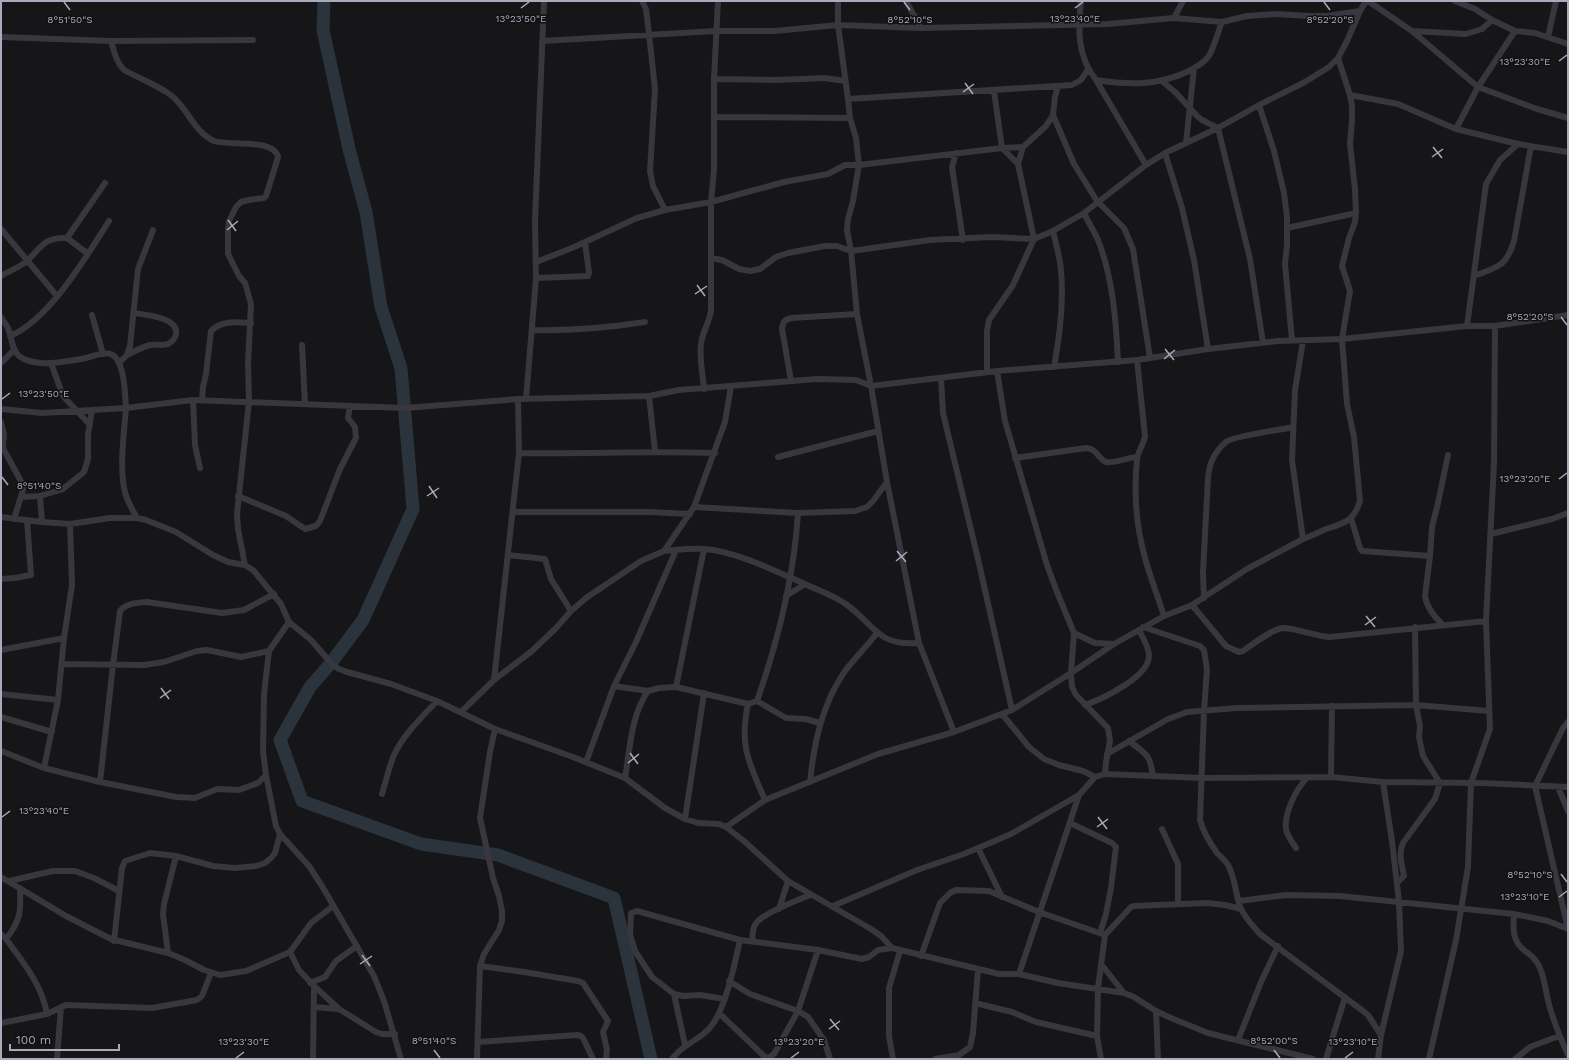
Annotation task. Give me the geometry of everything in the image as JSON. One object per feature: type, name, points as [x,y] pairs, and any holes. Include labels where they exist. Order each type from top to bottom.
[{"type":"street","points":[[526,399],[533,330],[536,278],[536,206],[544,1]]},
{"type":"street","points":[[642,1],[646,9],[655,89],[650,171],[653,186],[666,210]]},
{"type":"street","points":[[704,389],[700,345],[710,319],[711,310],[711,202],[714,170],[714,79],[718,1]]},
{"type":"street","points":[[838,1],[838,25],[845,81],[850,118],[857,144],[859,165],[847,230],[851,250],[857,314],[887,482],[919,643],[954,732]]},
{"type":"street","points":[[906,1],[920,28]]},
{"type":"street","points":[[1081,1],[1080,44],[1083,57],[1088,69],[1146,165]]},
{"type":"street","points":[[1174,18],[1183,1]]},
{"type":"street","points":[[711,258],[722,260],[739,269],[750,272],[760,269],[776,257],[788,253],[825,246],[837,246],[851,250],[916,241],[964,240],[992,237],[1034,239],[1053,231],[1084,213],[1146,165],[1165,153],[1218,128],[1259,105],[1306,82],[1329,67],[1338,58],[1360,11],[1367,1],[1412,31],[1478,87],[1537,109],[1568,118]]},
{"type":"street","points":[[1455,1],[1470,3],[1492,20],[1515,31],[1528,31],[1568,44]]},
{"type":"street","points":[[1548,37],[1556,1]]},
{"type":"street","points":[[542,41],[716,31],[774,31],[838,25],[920,28],[1133,23],[1174,18],[1222,22],[1247,16],[1276,14],[1321,16],[1360,11]]},
{"type":"street","points":[[1412,31],[1466,34],[1482,29],[1492,20]]},
{"type":"street","points":[[1096,80],[1127,83],[1162,81],[1178,76],[1194,68],[1210,55],[1222,22]]},
{"type":"street","points":[[1456,129],[1478,87],[1515,31]]},
{"type":"street","points":[[1,37],[111,41],[253,40]]},
{"type":"street","points":[[111,41],[119,65],[124,70],[172,96],[180,104],[195,125],[209,138],[216,142],[271,148],[277,153],[278,157],[266,196],[264,198],[241,202],[236,207],[229,222],[228,228],[228,254],[249,294],[251,304],[248,363],[249,401],[237,514],[238,529],[245,565]]},
{"type":"street","points":[[726,827],[765,800],[878,754],[954,732],[1012,710],[1114,644],[1164,616],[1192,605],[1247,569],[1303,539],[1344,523],[1351,518],[1357,510],[1360,501],[1354,437],[1347,404],[1342,339],[1350,291],[1342,266],[1349,238],[1355,222],[1356,213],[1350,144],[1352,121],[1350,95],[1338,58]]},
{"type":"street","points":[[1186,143],[1194,68]]},
{"type":"street","points":[[848,99],[1072,85],[1077,84],[1085,76],[1088,69]]},
{"type":"street","points":[[714,79],[776,80],[825,78],[845,81]]},
{"type":"street","points":[[1162,81],[1202,120],[1218,128],[1250,259],[1263,343]]},
{"type":"street","points":[[987,372],[987,331],[989,320],[1013,285],[1034,239],[1018,164],[1023,147],[1046,126],[1053,115],[1058,86]]},
{"type":"street","points":[[994,91],[1002,148],[1018,164]]},
{"type":"street","points":[[1350,95],[1398,104],[1456,129],[1518,144],[1568,152]]},
{"type":"street","points":[[1259,105],[1274,151],[1287,217],[1284,264],[1292,340]]},
{"type":"street","points":[[1053,115],[1068,153],[1097,202],[1124,228],[1133,249],[1150,358]]},
{"type":"street","points":[[714,117],[850,118]]},
{"type":"street","points":[[1467,326],[1486,184],[1500,160],[1518,144]]},
{"type":"street","points":[[1474,276],[1496,268],[1505,262],[1510,255],[1514,242],[1531,146]]},
{"type":"street","points":[[536,262],[585,242],[636,218],[666,210],[711,202],[784,182],[828,174],[845,165],[859,165],[956,153],[1023,147]]},
{"type":"street","points":[[956,153],[952,167],[964,240]]},
{"type":"street","points":[[1165,153],[1182,208],[1194,260],[1208,349]]},
{"type":"street","points":[[67,238],[105,183]]},
{"type":"street","points":[[1084,213],[1098,240],[1104,259],[1115,314],[1118,362]]},
{"type":"street","points":[[1287,228],[1356,213]]},
{"type":"street","points":[[10,336],[23,329],[33,321],[57,296],[73,277],[109,220]]},
{"type":"street","points":[[1,229],[57,296]]},
{"type":"street","points":[[127,355],[130,346],[138,269],[153,230]]},
{"type":"street","points":[[1053,231],[1061,270],[1062,288],[1058,342],[1054,367]]},
{"type":"street","points":[[1,276],[27,261],[39,247],[53,239],[67,238],[88,254]]},
{"type":"street","points":[[536,278],[588,276],[589,273],[585,242]]},
{"type":"street","points":[[120,362],[127,355],[143,347],[169,344],[175,338],[176,332],[174,325],[170,322],[155,316],[134,313]]},
{"type":"street","points":[[791,380],[782,329],[783,322],[791,318],[857,314]]},
{"type":"street","points":[[92,315],[103,354]]},
{"type":"street","points":[[1,409],[42,413],[126,408],[193,400],[405,408],[518,399],[649,396],[679,390],[817,378],[856,380],[871,386],[997,371],[1137,360],[1208,349],[1292,340],[1303,341],[1342,339],[1467,326],[1495,326],[1568,315]]},
{"type":"street","points":[[1,318],[10,336],[14,350],[23,359],[33,362],[51,363],[110,354],[120,362],[126,408],[123,475],[124,491],[128,503],[136,518]]},
{"type":"street","points":[[202,400],[211,331],[226,322],[231,321],[251,323]]},
{"type":"street","points":[[533,330],[570,331],[645,322]]},
{"type":"street","points":[[1429,1059],[1456,940],[1468,867],[1471,783],[1490,729],[1486,621],[1494,463],[1495,326]]},
{"type":"street","points":[[1303,341],[1295,390],[1292,460],[1303,539]]},
{"type":"street","points":[[302,345],[306,404]]},
{"type":"street","points":[[1,363],[14,350]]},
{"type":"street","points":[[1137,360],[1145,436],[1137,457],[1136,491],[1140,535],[1144,554],[1164,616]]},
{"type":"street","points":[[51,363],[63,396],[90,425]]},
{"type":"street","points":[[997,371],[1005,421],[1047,565],[1074,633],[1071,673],[1072,687],[1076,695],[1108,728],[1110,740],[1105,774]]},
{"type":"street","points":[[941,378],[942,413],[978,559],[1012,710]]},
{"type":"street","points":[[664,551],[694,507],[725,422],[731,386]]},
{"type":"street","points":[[649,396],[655,451]]},
{"type":"street","points":[[494,680],[519,452],[518,399]]},
{"type":"street","points":[[193,400],[195,445],[200,468]]},
{"type":"street","points":[[238,496],[286,516],[305,529],[316,526],[323,514],[340,469],[356,438],[355,427],[348,418],[350,406]]},
{"type":"street","points":[[21,497],[40,496],[64,489],[84,472],[88,459],[88,435],[92,410]]},
{"type":"street","points":[[1,422],[4,434],[4,450],[21,480],[23,490],[14,519]]},
{"type":"street","points":[[1204,598],[1203,572],[1208,478],[1209,468],[1213,458],[1221,447],[1229,440],[1293,427]]},
{"type":"street","points":[[778,457],[878,431]]},
{"type":"street","points":[[1016,458],[1086,448],[1096,451],[1102,459],[1110,463],[1128,457],[1137,457]]},
{"type":"street","points":[[519,452],[581,454],[655,451],[714,453]]},
{"type":"street","points":[[1442,624],[1435,617],[1426,602],[1425,596],[1432,527],[1448,455]]},
{"type":"street","points":[[694,507],[798,513],[855,511],[867,507],[873,502],[887,482]]},
{"type":"street","points":[[40,496],[42,522]]},
{"type":"street","points":[[513,512],[650,512],[690,514]]},
{"type":"street","points":[[757,701],[775,642],[786,596],[796,543],[798,513]]},
{"type":"street","points":[[1491,534],[1552,519],[1568,513]]},
{"type":"street","points":[[1,517],[70,524],[110,518],[136,518],[146,520],[176,532],[213,555],[228,562],[245,565],[256,573],[274,594],[281,604],[289,622],[311,640],[331,663],[339,669],[391,684],[437,701],[495,730],[586,762],[625,778],[665,808],[685,819],[698,823],[726,827],[744,840],[788,881],[810,895],[833,906],[881,936],[892,948],[998,974],[1019,974],[1058,983],[1098,988],[1124,994],[1134,997],[1156,1010],[1208,1033],[1313,1059]]},
{"type":"street","points":[[1351,518],[1362,551],[1430,556]]},
{"type":"street","points":[[1,579],[31,575],[27,520]]},
{"type":"street","points":[[44,768],[58,700],[64,638],[72,585],[70,524]]},
{"type":"street","points":[[461,712],[494,680],[532,651],[571,611],[586,598],[619,575],[664,551],[704,549],[753,562],[834,597],[848,605],[877,633],[890,640],[910,644],[919,643]]},
{"type":"street","points":[[676,686],[704,549]]},
{"type":"street","points":[[586,762],[614,686],[636,642],[676,550]]},
{"type":"street","points":[[508,555],[545,559],[551,579],[571,611]]},
{"type":"street","points":[[786,596],[805,584]]},
{"type":"street","points":[[100,782],[120,611],[126,606],[147,602],[214,612],[232,612],[244,610],[274,594]]},
{"type":"street","points":[[1192,605],[1218,635],[1222,643],[1238,652],[1243,651],[1276,630],[1283,628],[1319,637],[1330,637],[1442,624],[1486,621]]},
{"type":"street","points":[[289,622],[269,651],[264,708],[263,752],[276,826],[280,834],[309,866],[322,886],[332,906],[358,946],[374,976],[384,1001],[402,1059]]},
{"type":"street","points":[[1415,627],[1416,705],[1420,726],[1419,737],[1423,756],[1440,783]]},
{"type":"street","points":[[1085,704],[1098,700],[1120,688],[1137,677],[1142,671],[1149,656],[1141,629]]},
{"type":"street","points":[[1141,629],[1200,646],[1204,650],[1207,669],[1200,820],[1202,829],[1210,843],[1227,864],[1236,886],[1241,909],[1249,922],[1260,934],[1368,1015],[1381,1035]]},
{"type":"street","points":[[810,782],[813,757],[820,723],[836,688],[846,671],[877,633]]},
{"type":"street","points":[[1074,633],[1095,643],[1114,644]]},
{"type":"street","points":[[1,650],[64,638]]},
{"type":"street","points":[[62,664],[144,665],[164,662],[197,651],[207,650],[241,657],[269,651]]},
{"type":"street","points":[[614,686],[648,691],[676,686],[748,704],[757,701],[786,718],[806,719],[820,723]]},
{"type":"street","points":[[625,778],[633,728],[638,708],[640,702],[648,691]]},
{"type":"street","points":[[685,819],[704,693]]},
{"type":"street","points":[[1,694],[58,700]]},
{"type":"street","points":[[382,794],[394,756],[401,742],[409,730],[437,701]]},
{"type":"street","points":[[748,704],[744,731],[746,752],[765,800]]},
{"type":"street","points":[[1107,754],[1174,716],[1188,712],[1237,708],[1416,705],[1489,711]]},
{"type":"street","points":[[1331,777],[1332,706]]},
{"type":"street","points":[[1002,714],[1029,747],[1044,759],[1059,765],[1083,771],[1095,777]]},
{"type":"street","points":[[1,717],[52,732]]},
{"type":"street","points":[[1568,722],[1563,728],[1535,786],[1568,929]]},
{"type":"street","points":[[477,1059],[480,966],[484,954],[499,930],[502,921],[500,896],[490,866],[480,818],[490,752],[495,730]]},
{"type":"street","points":[[1129,741],[1149,758],[1153,776]]},
{"type":"street","points":[[1,751],[44,768],[100,782],[176,797],[195,798],[217,789],[238,790],[258,783],[266,775]]},
{"type":"street","points":[[833,906],[917,870],[978,848],[1011,834],[1079,795],[1095,777],[1105,774],[1202,778],[1331,777],[1383,782],[1471,783],[1568,787]]},
{"type":"street","points":[[1296,848],[1288,836],[1286,828],[1296,792],[1299,785],[1307,778]]},
{"type":"street","points":[[1378,1059],[1381,1035],[1401,951],[1397,882],[1383,782]]},
{"type":"street","points":[[1397,882],[1404,876],[1400,849],[1434,799],[1440,783]]},
{"type":"street","points":[[1558,786],[1568,811]]},
{"type":"street","points":[[1019,974],[1079,795]]},
{"type":"street","points":[[1070,823],[1112,843],[1116,847],[1111,888],[1102,934],[1101,964],[1098,988],[1097,1036],[1101,1059]]},
{"type":"street","points":[[1162,829],[1178,864],[1178,903]]},
{"type":"street","points":[[114,941],[122,868],[125,861],[150,853],[176,856],[214,866],[235,868],[256,866],[265,863],[275,853],[280,834]]},
{"type":"street","points":[[978,848],[1002,897]]},
{"type":"street","points":[[168,953],[163,914],[164,904],[176,856]]},
{"type":"street","points":[[9,881],[53,871],[75,871],[94,878],[119,891]]},
{"type":"street","points":[[1,877],[66,916],[114,941],[168,953],[211,973],[228,975],[246,971],[290,952],[311,923],[332,906]]},
{"type":"street","points":[[779,909],[788,881]]},
{"type":"street","points":[[20,888],[21,910],[19,917],[14,928],[3,937],[30,971],[38,987],[47,1014]]},
{"type":"street","points":[[921,956],[937,908],[950,893],[956,890],[988,891],[1039,912],[1102,934]]},
{"type":"street","points":[[752,941],[755,923],[779,909],[810,895]]},
{"type":"street","points":[[1239,901],[1286,895],[1340,896],[1514,914],[1548,921],[1568,929]]},
{"type":"street","points":[[1102,934],[1131,907],[1134,906],[1207,903],[1225,904],[1241,909]]},
{"type":"street","points":[[724,999],[700,995],[683,996],[674,994],[652,977],[635,951],[630,934],[631,913],[633,911],[637,911],[740,940],[818,950],[862,959],[869,957],[878,950],[892,948]]},
{"type":"street","points":[[1514,914],[1513,932],[1518,944],[1538,962],[1542,970],[1548,1000],[1559,1036],[1568,1055]]},
{"type":"street","points":[[672,1059],[685,1045],[707,1031],[712,1026],[719,1013],[730,981],[740,940]]},
{"type":"street","points":[[312,985],[325,977],[336,961],[358,946]]},
{"type":"street","points":[[1238,1040],[1261,982],[1278,946]]},
{"type":"street","points":[[719,1013],[768,1058],[774,1054],[798,1011],[818,950]]},
{"type":"street","points":[[893,1059],[889,1036],[889,988],[900,951]]},
{"type":"street","points":[[290,952],[299,970],[312,985],[339,1009],[376,1032],[382,1034],[395,1034]]},
{"type":"street","points":[[1101,964],[1124,994]]},
{"type":"street","points":[[480,966],[524,972],[583,983],[608,1021],[603,1032],[605,1057]]},
{"type":"street","points":[[935,1059],[959,1055],[970,1047],[972,1043],[978,970]]},
{"type":"street","points":[[1,1023],[47,1014],[66,1005],[152,1008],[197,1000],[202,996],[211,973]]},
{"type":"street","points":[[730,981],[760,998],[798,1011],[808,1017],[821,1033],[830,1059]]},
{"type":"street","points":[[312,985],[314,1007],[313,1059]]},
{"type":"street","points":[[674,994],[685,1045]]},
{"type":"street","points":[[1326,1059],[1345,997]]},
{"type":"street","points":[[975,1004],[1012,1012],[1036,1022],[1097,1036]]},
{"type":"street","points":[[57,1059],[61,1007]]},
{"type":"street","points":[[314,1007],[339,1009]]},
{"type":"street","points":[[1156,1010],[1158,1059]]},
{"type":"street","points":[[478,1042],[577,1035],[583,1038],[593,1059]]},
{"type":"street","points":[[1515,1059],[1530,1046],[1559,1036]]},
{"type":"waterway","points":[[324,1],[323,30],[349,149],[366,212],[381,307],[401,368],[413,509],[363,620],[331,663],[310,687],[280,740],[302,801],[421,844],[498,855],[614,898],[651,1059]]}]
